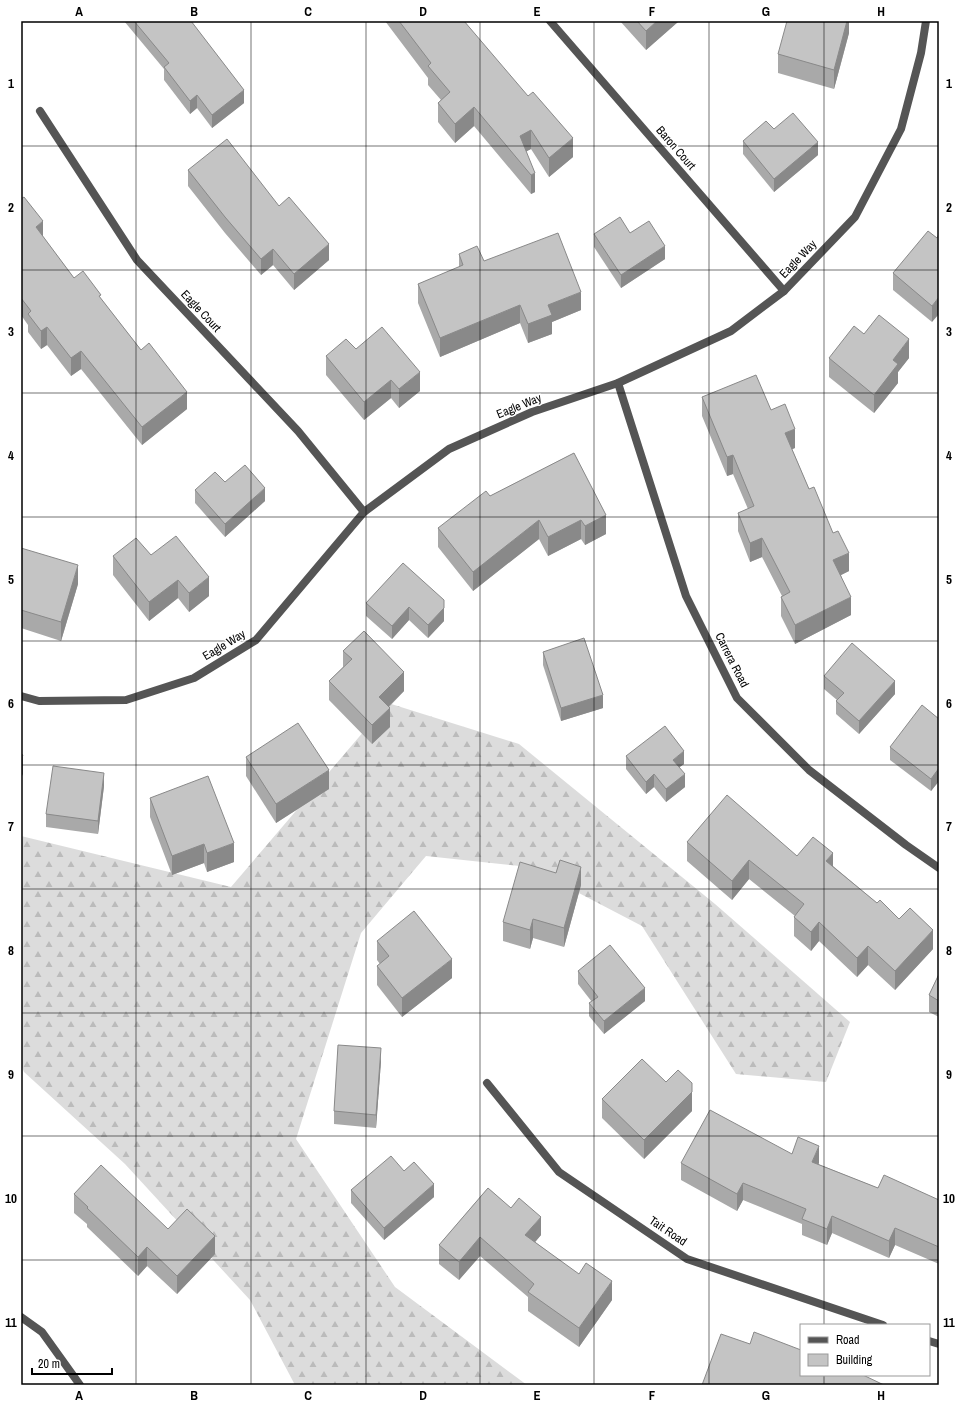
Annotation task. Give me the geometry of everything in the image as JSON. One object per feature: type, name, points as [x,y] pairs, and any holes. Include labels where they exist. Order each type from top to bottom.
[{"type":"street","name":"Baron Court","points":[[550,21],[784,291]]},
{"type":"street","name":"Eagle Way","points":[[21,696],[39,701],[126,700],[194,678],[256,640],[364,512],[449,449],[532,412],[618,383],[730,331],[784,291],[855,216],[884,162],[901,129],[921,53],[926,21]]},
{"type":"street","name":"Eagle Court","points":[[40,111],[136,260],[298,431],[364,512]]},
{"type":"street","name":"Carrera Road","points":[[618,383],[686,596],[737,698],[809,770],[906,845],[939,868]]},
{"type":"street","name":"Tait Road","points":[[487,1083],[559,1172],[687,1258],[880,1324]]},
{"type":"street","points":[[21,1317],[42,1332],[80,1385]]},
{"type":"green space","points":[[388,703],[519,744],[715,904],[850,1022],[826,1082],[736,1074],[642,926],[529,867],[426,856],[361,933],[296,1139],[395,1287],[527,1385],[295,1385],[250,1300],[125,1164],[24,1072],[21,1064],[21,836],[231,887]]},
{"type":"building","points":[[134,21],[191,21],[244,90],[212,115],[197,95],[190,101],[164,67],[169,63]]},
{"type":"building","points":[[399,21],[464,21],[528,96],[533,92],[573,138],[549,158],[531,130],[520,136],[535,173],[531,175],[474,107],[455,124],[438,103],[450,92],[428,66],[431,63]]},
{"type":"building","points":[[637,21],[657,21],[646,31]]},
{"type":"building","points":[[787,21],[847,21],[834,70],[778,54]]},
{"type":"building","points":[[793,113],[818,142],[774,179],[743,141],[766,121],[774,129]]},
{"type":"building","points":[[227,139],[279,206],[289,197],[329,244],[294,274],[273,249],[261,259],[188,170]]},
{"type":"building","points":[[24,197],[43,221],[36,227],[74,278],[83,271],[101,295],[99,296],[141,350],[149,343],[187,392],[142,427],[81,351],[71,358],[47,327],[41,331],[28,314],[31,311],[21,298],[21,199]]},
{"type":"building","points":[[620,217],[630,233],[649,221],[665,246],[621,275],[594,234]]},
{"type":"building","points":[[928,231],[937,238],[939,234],[939,297],[932,306],[893,273]]},
{"type":"building","points":[[558,233],[581,292],[548,305],[552,315],[528,324],[520,305],[440,338],[418,284],[463,265],[459,254],[477,246],[484,261]]},
{"type":"building","points":[[879,315],[909,339],[893,360],[898,364],[874,395],[829,358],[854,326],[864,334]]},
{"type":"building","points":[[382,327],[420,372],[399,389],[391,380],[364,402],[326,356],[346,339],[356,349]]},
{"type":"building","points":[[756,375],[771,410],[785,404],[795,429],[785,433],[809,489],[814,487],[833,533],[838,531],[849,553],[833,560],[851,597],[795,625],[781,597],[790,592],[762,538],[750,543],[738,513],[754,506],[733,455],[727,457],[702,397]]},
{"type":"building","points":[[574,453],[606,515],[585,526],[581,520],[548,537],[539,520],[473,572],[438,528],[486,491],[490,496]]},
{"type":"building","points":[[245,465],[265,488],[225,524],[195,490],[215,472],[225,482]]},
{"type":"building","points":[[176,536],[209,577],[189,593],[178,580],[149,602],[113,556],[136,538],[151,555]]},
{"type":"building","points":[[21,548],[78,565],[61,622],[21,610]]},
{"type":"building","points":[[403,563],[444,600],[444,608],[428,625],[409,607],[392,626],[366,603]]},
{"type":"building","points":[[364,631],[404,672],[379,697],[390,708],[372,725],[329,681],[352,659],[343,651]]},
{"type":"building","points":[[584,638],[603,695],[561,708],[543,652]]},
{"type":"building","points":[[852,643],[895,681],[859,721],[836,701],[844,693],[824,676]]},
{"type":"building","points":[[922,705],[939,719],[939,768],[931,779],[890,747]]},
{"type":"building","points":[[298,723],[329,770],[276,804],[246,757]]},
{"type":"building","points":[[665,726],[684,751],[673,760],[685,774],[666,789],[654,774],[646,782],[626,756]]},
{"type":"building","points":[[53,766],[104,773],[98,821],[46,814]]},
{"type":"building","points":[[208,776],[234,843],[207,853],[204,844],[172,856],[150,798]]},
{"type":"building","points":[[727,795],[797,856],[813,837],[833,853],[826,861],[877,903],[880,900],[899,919],[910,908],[933,930],[895,971],[868,946],[857,958],[819,922],[811,932],[794,917],[804,904],[749,860],[732,881],[687,842]]},
{"type":"building","points":[[560,860],[581,867],[564,928],[533,919],[530,930],[503,922],[520,862],[556,873]]},
{"type":"building","points":[[414,911],[452,959],[402,998],[377,966],[389,956],[377,941]]},
{"type":"building","points":[[610,945],[645,988],[604,1021],[589,1003],[598,997],[578,971]]},
{"type":"building","points":[[939,974],[939,1001],[929,995]]},
{"type":"building","points":[[338,1045],[381,1048],[376,1115],[334,1111]]},
{"type":"building","points":[[642,1059],[666,1082],[678,1070],[692,1083],[692,1092],[644,1140],[602,1099]]},
{"type":"building","points":[[710,1110],[792,1154],[798,1137],[819,1146],[812,1162],[878,1188],[884,1175],[939,1200],[939,1247],[895,1228],[889,1241],[832,1216],[827,1229],[802,1219],[806,1209],[743,1183],[737,1194],[681,1163]]},
{"type":"building","points":[[391,1156],[404,1171],[414,1162],[434,1184],[384,1228],[351,1190]]},
{"type":"building","points":[[101,1165],[168,1229],[187,1209],[215,1236],[177,1276],[147,1247],[138,1257],[74,1194]]},
{"type":"building","points":[[488,1188],[511,1208],[519,1198],[541,1217],[525,1235],[579,1274],[586,1263],[612,1281],[579,1328],[528,1292],[534,1284],[480,1237],[459,1262],[439,1245]]},
{"type":"building","points":[[754,1332],[800,1350],[800,1376],[865,1376],[884,1385],[702,1385],[721,1334],[750,1344]]}]
